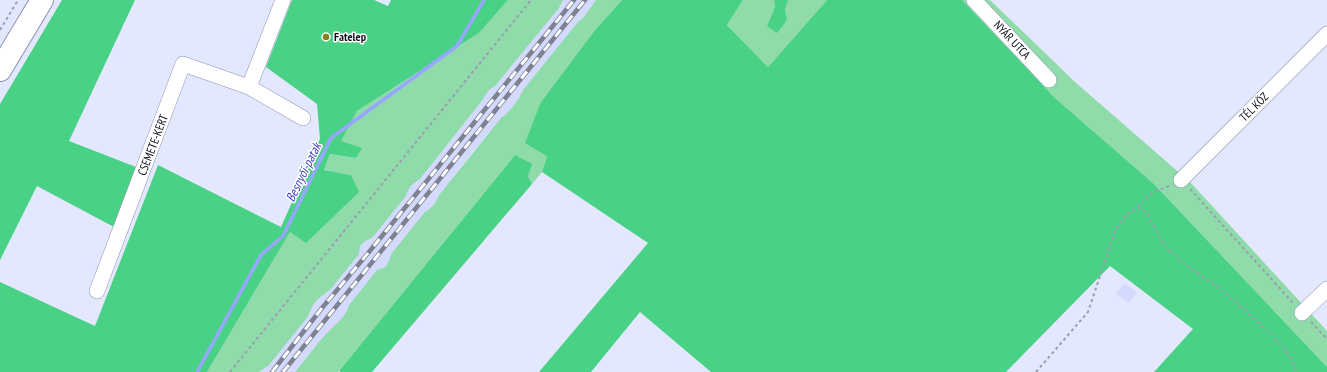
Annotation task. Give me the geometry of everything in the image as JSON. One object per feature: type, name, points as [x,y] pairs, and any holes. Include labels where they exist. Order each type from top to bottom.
[{"type":"main road","points":[[0,70],[42,0]]},
{"type":"street","points":[[250,86],[283,0]]},
{"type":"street","name":"NYÁR UTCA","points":[[974,0],[1049,80]]},
{"type":"street","name":"TÉL KÖZ","points":[[1181,180],[1327,34]]},
{"type":"street","name":"CSEMETE-KERT","points":[[98,291],[183,64],[250,86],[303,118]]},
{"type":"street","points":[[1302,313],[1327,289]]},
{"type":"path","points":[[0,30],[18,0]]},
{"type":"path","points":[[230,372],[531,0]]},
{"type":"path","points":[[1036,372],[1088,312],[1115,231],[1126,215],[1138,207],[1153,192],[1181,180],[1327,339]]},
{"type":"path","points":[[1138,207],[1147,213],[1165,247],[1192,270],[1217,286],[1263,326],[1287,352],[1297,372]]},
{"type":"shaded area","points":[[563,0],[596,0],[583,18],[577,23],[523,90],[521,96],[470,155],[439,195],[437,202],[432,208],[425,212],[391,254],[389,261],[384,267],[377,270],[349,305],[347,312],[326,334],[295,372],[259,372],[269,365],[307,318],[313,305],[330,290],[359,254],[360,246],[365,241],[372,238],[406,196],[408,189],[413,183],[420,179],[489,90],[496,85],[559,8]]},
{"type":"shaded area","points":[[1125,283],[1137,293],[1128,303],[1116,293]]},
{"type":"green space","points":[[62,0],[135,0],[69,141],[136,167],[114,227],[37,186],[0,260],[0,104]]},
{"type":"green space","points":[[292,0],[374,0],[388,6],[391,0],[508,0],[479,33],[357,111],[341,141],[362,148],[356,158],[330,154],[324,170],[351,175],[359,192],[306,243],[290,232],[207,372],[0,372],[0,282],[95,326],[158,165],[281,227],[320,139],[317,104],[266,67]]},
{"type":"green space","points":[[508,0],[563,0],[559,8],[496,85],[489,90],[420,179],[411,186],[406,196],[372,238],[365,241],[360,246],[359,254],[330,290],[313,305],[307,318],[269,365],[259,372],[207,372],[290,232],[351,175],[324,170],[330,154],[356,158],[361,148],[340,141],[357,111],[479,33]]},
{"type":"green space","points":[[596,0],[622,0],[595,30],[541,102],[547,156],[542,172],[532,184],[515,155],[338,372],[295,372],[321,339],[342,318],[349,305],[377,270],[385,267],[391,254],[425,212],[434,205],[439,195],[501,118],[514,105],[523,90],[577,23],[583,18]]},
{"type":"green space","points":[[622,0],[743,0],[727,25],[768,67],[827,0],[962,0],[1055,98],[1154,184],[1327,367],[1327,372],[1154,372],[1193,329],[1110,266],[1006,372],[711,372],[640,312],[591,372],[539,372],[648,243],[542,172],[547,156],[525,143],[541,102],[595,30]]},
{"type":"green space","points":[[743,0],[774,0],[775,7],[767,26],[785,10],[788,0],[827,0],[768,67],[727,25]]},
{"type":"green space","points":[[774,0],[788,0],[785,10],[787,20],[777,33],[767,26],[775,7]]},
{"type":"green space","points":[[962,0],[990,0],[1075,82],[1191,183],[1327,331],[1327,367],[1154,184],[1055,98]]},
{"type":"green space","points":[[515,155],[532,164],[528,176],[532,184],[372,372],[339,371]]},
{"type":"waterway","name":"Besnyői-patak","points":[[197,372],[261,255],[283,236],[331,138],[457,46],[484,0]]},
{"type":"railway","points":[[272,372],[322,308],[574,0]]},
{"type":"railway","points":[[283,372],[585,0]]},
{"type":"place","name":"Fatelep","points":[[326,37]]}]
